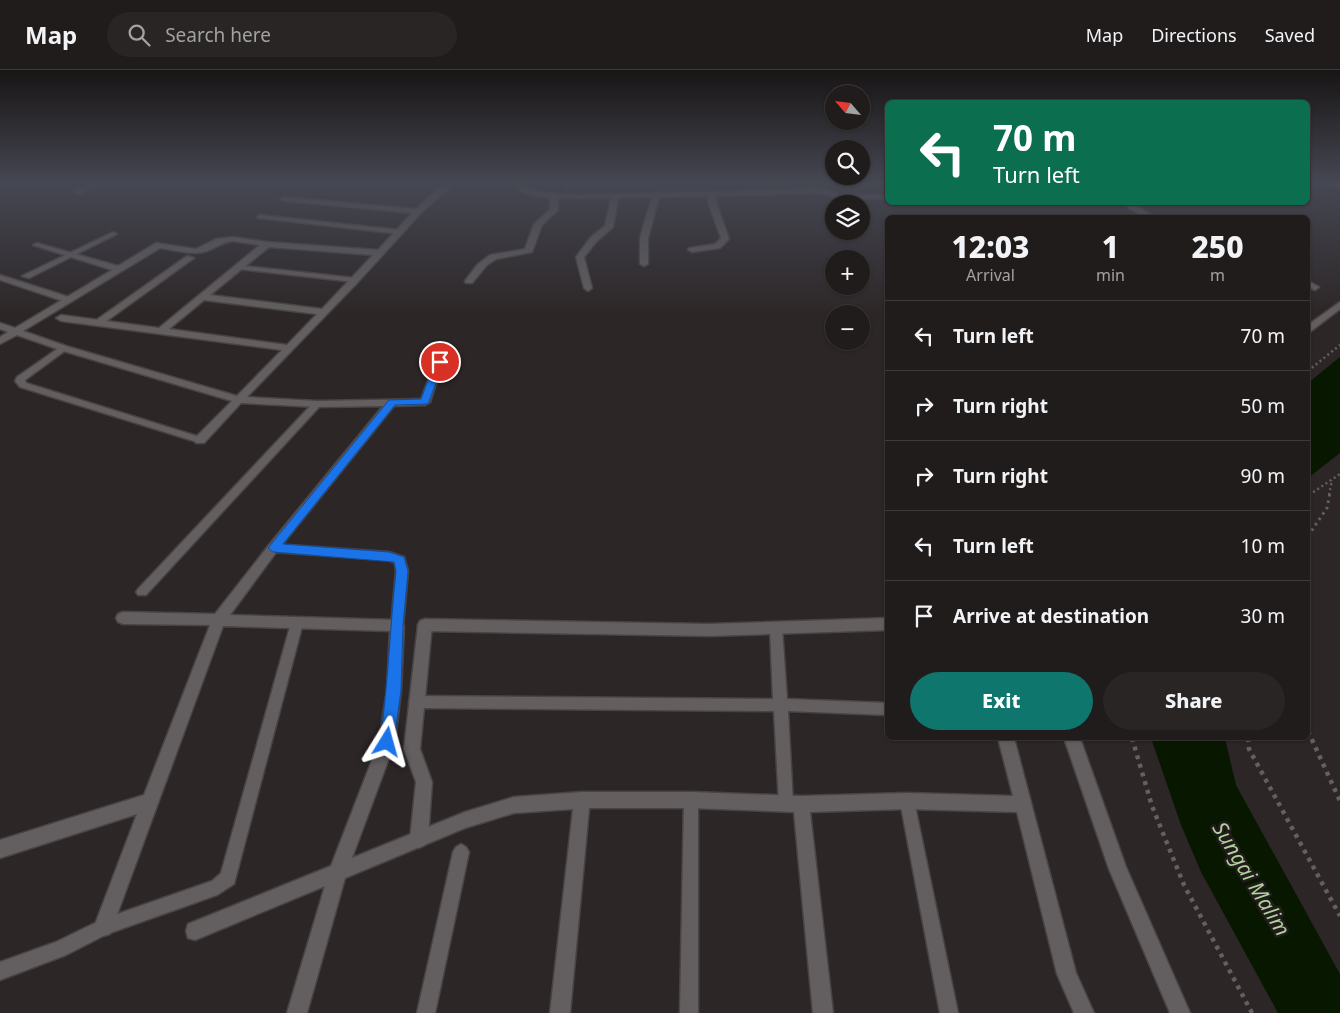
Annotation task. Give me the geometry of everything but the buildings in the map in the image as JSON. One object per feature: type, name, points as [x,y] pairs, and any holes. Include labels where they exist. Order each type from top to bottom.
[{"type":"street","points":[[200,440],[403,228]]},
{"type":"street","points":[[470,281],[482,264],[490,258],[529,250],[537,228]]},
{"type":"street","points":[[588,288],[580,257],[594,239],[608,228]]},
{"type":"street","points":[[644,264],[644,238],[647,228]]},
{"type":"street","points":[[692,250],[717,246],[725,239],[721,228]]},
{"type":"street","points":[[0,341],[159,245],[196,251],[223,239],[380,253]]},
{"type":"street","points":[[160,332],[267,244]]},
{"type":"street","points":[[37,246],[119,269]]},
{"type":"street","points":[[203,297],[324,312]]},
{"type":"street","points":[[1310,328],[1340,305]]},
{"type":"street","points":[[61,318],[289,348]]},
{"type":"street","points":[[0,326],[63,348],[239,400],[318,404],[425,402]]},
{"type":"street","points":[[103,927],[219,619],[273,548],[392,402]]},
{"type":"street","points":[[123,618],[219,619],[397,626],[394,690],[387,742],[338,872],[296,1013]]},
{"type":"street","points":[[419,839],[424,782],[412,749],[425,625],[709,630],[885,624]]},
{"type":"street","points":[[1006,740],[1067,974],[1084,1013]]},
{"type":"street","points":[[1073,740],[1118,869],[1180,1013]]},
{"type":"street","points":[[195,931],[465,820],[514,804],[582,800],[691,800],[793,804],[907,801],[1022,804]]},
{"type":"street","points":[[560,1013],[582,800]]},
{"type":"street","points":[[0,849],[149,802]]},
{"type":"street","points":[[793,804],[823,1013]]},
{"type":"lane","points":[[363,228],[400,232]]},
{"type":"lane","points":[[26,276],[113,234]]},
{"type":"lane","points":[[98,323],[190,258]]},
{"type":"lane","points":[[239,267],[355,280]]},
{"type":"lane","points":[[0,277],[69,300]]},
{"type":"lane","points":[[63,348],[20,378],[20,382],[23,385],[200,440]]},
{"type":"lane","points":[[425,402],[440,362]]},
{"type":"lane","points":[[142,592],[318,404]]},
{"type":"lane","points":[[273,548],[389,556],[400,560],[402,571],[397,626]]},
{"type":"lane","points":[[0,971],[60,949],[103,927],[217,887],[228,878],[297,623]]},
{"type":"lane","points":[[776,628],[780,705],[793,804]]},
{"type":"lane","points":[[416,702],[780,705],[885,709]]},
{"type":"lane","points":[[689,1013],[691,800]]},
{"type":"lane","points":[[907,801],[949,1013]]},
{"type":"lane","points":[[426,1013],[461,852]]},
{"type":"path","points":[[1310,369],[1340,345]]},
{"type":"path","points":[[1310,494],[1340,474]]},
{"type":"path","points":[[1310,533],[1327,508],[1332,480]]},
{"type":"path","points":[[1310,735],[1340,801]]},
{"type":"path","points":[[1133,740],[1152,806],[1184,885],[1252,1013]]},
{"type":"path","points":[[1248,740],[1249,749],[1340,916]]},
{"type":"water","points":[[1340,357],[1340,453],[1310,476],[1310,381]]},
{"type":"water","name":"Sungai Malim","points":[[1152,740],[1225,740],[1236,785],[1340,974],[1340,1013],[1278,1013],[1201,872],[1181,825]]},
{"type":"route","points":[[387,742],[394,690],[402,571],[400,560],[389,556],[273,548],[392,402],[425,402],[440,362]]}]
